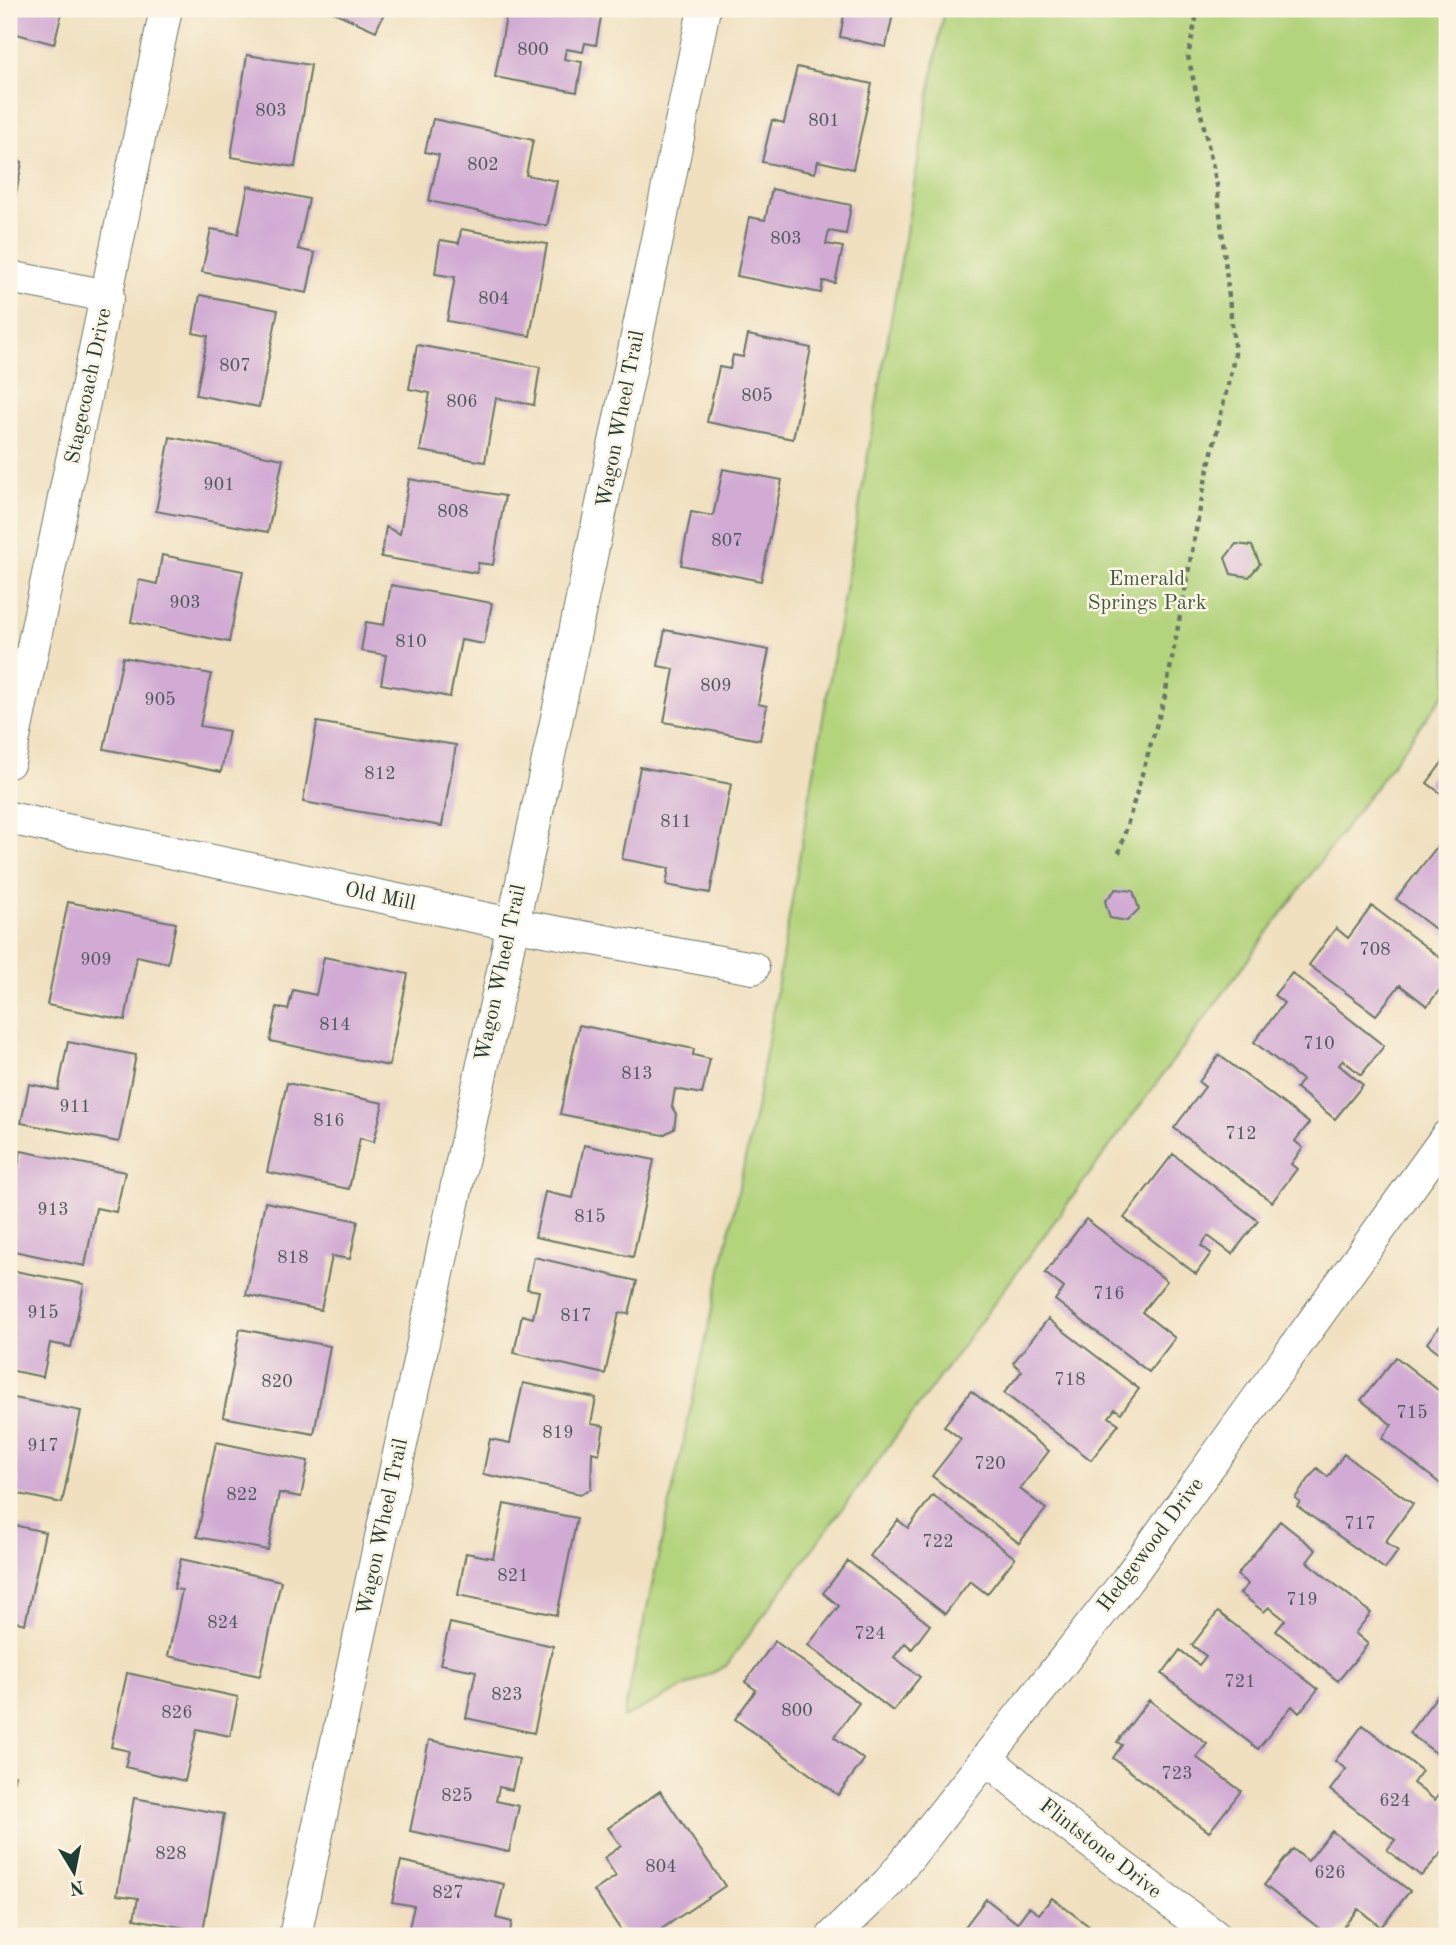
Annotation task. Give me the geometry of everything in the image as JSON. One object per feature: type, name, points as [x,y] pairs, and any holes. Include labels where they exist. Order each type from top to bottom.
[{"type":"street","name":"Stagecoach Drive","points":[[9,762],[166,9]]},
{"type":"street","name":"Wagon Wheel Trail","points":[[295,1936],[603,507],[704,9]]},
{"type":"street","points":[[9,277],[108,296]]},
{"type":"street","name":"Old Mill","points":[[9,818],[511,924],[753,968]]},
{"type":"street","name":"Hedgewood Drive","points":[[833,1936],[889,1882],[1127,1580],[1447,1136]]},
{"type":"street","name":"Flintstone Drive","points":[[988,1759],[1070,1827],[1214,1936]]},
{"type":"path","points":[[1119,853],[1165,696],[1205,482],[1235,354],[1217,186],[1188,56],[1198,9]]},
{"type":"green space","name":"Emerald Springs Park","points":[[944,9],[1447,9],[1447,690],[726,1666],[623,1718],[757,1105]]},
{"type":"building","points":[[9,9],[63,9],[54,44],[9,32]]},
{"type":"building","points":[[327,9],[386,9],[376,31]]},
{"type":"building","points":[[479,9],[597,9],[595,16],[601,17],[596,45],[585,43],[583,52],[566,49],[564,59],[582,62],[577,92],[495,77],[506,17],[479,12]]},
{"type":"building","points":[[845,9],[894,9],[886,47],[840,37]]},
{"type":"building","points":[[247,55],[311,65],[295,167],[231,157]]},
{"type":"building","points":[[797,67],[872,84],[853,169],[818,161],[815,173],[762,162],[772,120],[784,123]]},
{"type":"building","points":[[9,107],[16,108],[10,137],[9,137]]},
{"type":"building","points":[[433,119],[533,140],[526,175],[557,181],[547,226],[429,201],[439,155],[425,152]]},
{"type":"building","points":[[9,159],[22,162],[13,210],[9,209]]},
{"type":"building","points":[[248,186],[309,199],[298,249],[315,253],[307,293],[202,272],[211,229],[238,234]]},
{"type":"building","points":[[772,189],[851,205],[846,234],[829,231],[826,244],[843,247],[835,283],[823,281],[821,293],[737,276],[749,217],[765,220]]},
{"type":"building","points":[[461,229],[547,244],[530,336],[447,321],[455,277],[435,274],[440,240],[459,243]]},
{"type":"building","points":[[200,295],[278,310],[259,407],[196,395],[208,336],[193,333]]},
{"type":"building","points":[[748,335],[811,348],[793,439],[707,422],[719,367],[730,369],[733,355],[743,357]]},
{"type":"building","points":[[417,345],[540,367],[534,405],[496,398],[485,462],[420,451],[430,393],[409,389]]},
{"type":"building","points":[[9,346],[15,347],[10,375],[9,375]]},
{"type":"building","points":[[170,437],[283,459],[268,532],[156,511]]},
{"type":"building","points":[[723,469],[782,480],[761,581],[681,565],[691,512],[713,516]]},
{"type":"building","points":[[409,479],[505,496],[493,565],[478,563],[477,573],[381,557],[386,527],[400,534]]},
{"type":"building","points":[[1236,544],[1252,546],[1260,564],[1249,577],[1231,574],[1225,558]]},
{"type":"building","points":[[162,555],[243,571],[229,642],[131,622],[139,580],[157,584]]},
{"type":"building","points":[[391,585],[492,603],[484,644],[461,640],[450,697],[381,684],[386,655],[361,651],[366,622],[384,625]]},
{"type":"building","points":[[665,630],[769,650],[758,704],[767,706],[760,740],[664,722],[674,669],[658,666]]},
{"type":"building","points":[[123,657],[211,674],[200,726],[229,731],[221,772],[104,749]]},
{"type":"building","points":[[317,722],[456,745],[442,826],[303,802]]},
{"type":"building","points":[[1447,756],[1447,798],[1427,783]]},
{"type":"building","points":[[640,767],[731,784],[710,893],[666,885],[669,868],[622,859]]},
{"type":"building","points":[[1447,834],[1447,938],[1396,899]]},
{"type":"building","points":[[1116,889],[1133,891],[1139,909],[1127,921],[1110,918],[1105,901]]},
{"type":"building","points":[[68,902],[176,923],[168,963],[137,956],[125,1020],[47,1005]]},
{"type":"building","points":[[1372,906],[1447,963],[1447,980],[1427,1006],[1400,985],[1376,1015],[1309,965],[1336,928],[1348,938]]},
{"type":"building","points":[[324,957],[408,974],[389,1066],[270,1041],[277,1007],[288,1010],[293,990],[316,995]]},
{"type":"building","points":[[1292,973],[1384,1046],[1361,1075],[1343,1060],[1339,1065],[1363,1085],[1335,1119],[1296,1088],[1302,1080],[1254,1042],[1284,1003],[1274,995]]},
{"type":"building","points":[[579,1025],[694,1049],[693,1055],[710,1059],[702,1094],[675,1089],[672,1107],[676,1114],[674,1129],[663,1135],[560,1114]]},
{"type":"building","points":[[68,1042],[136,1055],[119,1142],[21,1123],[29,1084],[58,1090]]},
{"type":"building","points":[[1219,1055],[1309,1123],[1295,1141],[1303,1148],[1291,1164],[1297,1169],[1272,1202],[1174,1128],[1205,1087],[1199,1082]]},
{"type":"building","points":[[287,1083],[383,1103],[374,1142],[360,1138],[349,1189],[267,1172]]},
{"type":"building","points":[[584,1145],[654,1160],[633,1257],[535,1237],[545,1192],[573,1198]]},
{"type":"building","points":[[21,1151],[125,1172],[116,1212],[96,1208],[85,1266],[9,1250],[9,1213]]},
{"type":"building","points":[[1173,1154],[1258,1221],[1232,1254],[1208,1236],[1201,1246],[1211,1253],[1196,1274],[1124,1218]]},
{"type":"building","points":[[265,1202],[358,1221],[350,1259],[332,1256],[321,1310],[246,1295]]},
{"type":"building","points":[[1086,1219],[1167,1281],[1142,1312],[1175,1338],[1149,1372],[1055,1300],[1064,1288],[1045,1273]]},
{"type":"building","points":[[534,1257],[637,1281],[629,1314],[619,1313],[605,1374],[514,1353],[522,1315],[533,1318],[539,1291],[527,1289]]},
{"type":"building","points":[[9,1270],[84,1284],[71,1347],[50,1343],[43,1377],[9,1370]]},
{"type":"building","points":[[1447,1316],[1447,1359],[1427,1343]]},
{"type":"building","points":[[1048,1319],[1139,1389],[1121,1413],[1115,1409],[1109,1417],[1119,1424],[1091,1460],[1004,1393],[1022,1371],[1013,1363]]},
{"type":"building","points":[[240,1329],[330,1346],[314,1434],[223,1417]]},
{"type":"building","points":[[1396,1357],[1447,1397],[1447,1489],[1382,1438],[1392,1425],[1361,1400]]},
{"type":"building","points":[[523,1383],[596,1398],[591,1424],[604,1426],[599,1454],[592,1452],[591,1489],[581,1494],[483,1474],[490,1439],[510,1443]]},
{"type":"building","points":[[971,1391],[1049,1451],[1020,1489],[1046,1509],[1019,1543],[932,1476],[961,1439],[944,1426]]},
{"type":"building","points":[[9,1397],[81,1411],[62,1503],[9,1492],[9,1450],[13,1442],[9,1441]]},
{"type":"building","points":[[216,1442],[308,1461],[301,1497],[279,1493],[268,1550],[197,1537]]},
{"type":"building","points":[[1344,1454],[1413,1504],[1385,1542],[1398,1551],[1385,1569],[1297,1506],[1300,1502],[1295,1498],[1317,1468],[1328,1477]]},
{"type":"building","points":[[933,1495],[1015,1558],[987,1594],[970,1581],[945,1614],[870,1556],[898,1520],[908,1528]]},
{"type":"building","points":[[504,1504],[577,1518],[557,1615],[458,1595],[466,1553],[493,1558]]},
{"type":"building","points":[[1280,1521],[1316,1550],[1307,1562],[1371,1613],[1355,1633],[1368,1644],[1338,1681],[1276,1631],[1285,1620],[1269,1607],[1264,1612],[1240,1593],[1248,1584],[1237,1575]]},
{"type":"building","points":[[9,1524],[45,1532],[25,1624],[9,1620]]},
{"type":"building","points":[[181,1559],[281,1581],[260,1676],[168,1656],[182,1590],[174,1589]]},
{"type":"building","points":[[848,1561],[930,1625],[912,1649],[905,1643],[894,1657],[920,1677],[893,1711],[808,1645],[839,1606],[823,1593]]},
{"type":"building","points":[[1218,1612],[1318,1689],[1299,1713],[1292,1706],[1258,1749],[1162,1674],[1180,1650],[1199,1665],[1206,1656],[1192,1645]]},
{"type":"building","points":[[450,1623],[553,1646],[534,1733],[466,1718],[476,1671],[440,1664]]},
{"type":"building","points":[[775,1641],[859,1703],[834,1737],[864,1760],[838,1795],[735,1719],[756,1690],[745,1682]]},
{"type":"building","points":[[127,1673],[238,1697],[230,1736],[197,1729],[185,1781],[125,1767],[129,1751],[111,1747]]},
{"type":"building","points":[[1447,1683],[1447,1761],[1409,1733]]},
{"type":"building","points":[[1149,1700],[1207,1744],[1196,1757],[1241,1791],[1209,1832],[1113,1758],[1122,1745],[1117,1742]]},
{"type":"building","points":[[1363,1725],[1422,1771],[1413,1783],[1435,1800],[1438,1795],[1447,1803],[1447,1847],[1421,1876],[1387,1850],[1395,1840],[1330,1790],[1346,1769],[1335,1761]]},
{"type":"building","points":[[429,1740],[519,1759],[512,1790],[499,1787],[496,1801],[519,1806],[509,1852],[410,1831]]},
{"type":"building","points":[[9,1774],[15,1775],[10,1798],[9,1798]]},
{"type":"building","points":[[660,1791],[725,1886],[651,1936],[625,1936],[594,1891],[616,1876],[604,1858],[621,1846],[608,1828]]},
{"type":"building","points":[[134,1798],[224,1814],[203,1931],[134,1919],[138,1898],[117,1895]]},
{"type":"building","points":[[1332,1831],[1410,1891],[1381,1927],[1358,1909],[1336,1936],[1329,1936],[1264,1885],[1293,1849],[1308,1861]]},
{"type":"building","points":[[401,1861],[504,1884],[496,1918],[512,1922],[509,1936],[407,1936],[414,1906],[392,1902]]},
{"type":"building","points":[[1052,1898],[1102,1936],[958,1936],[986,1899],[1017,1923],[1029,1907],[1039,1914]]}]
